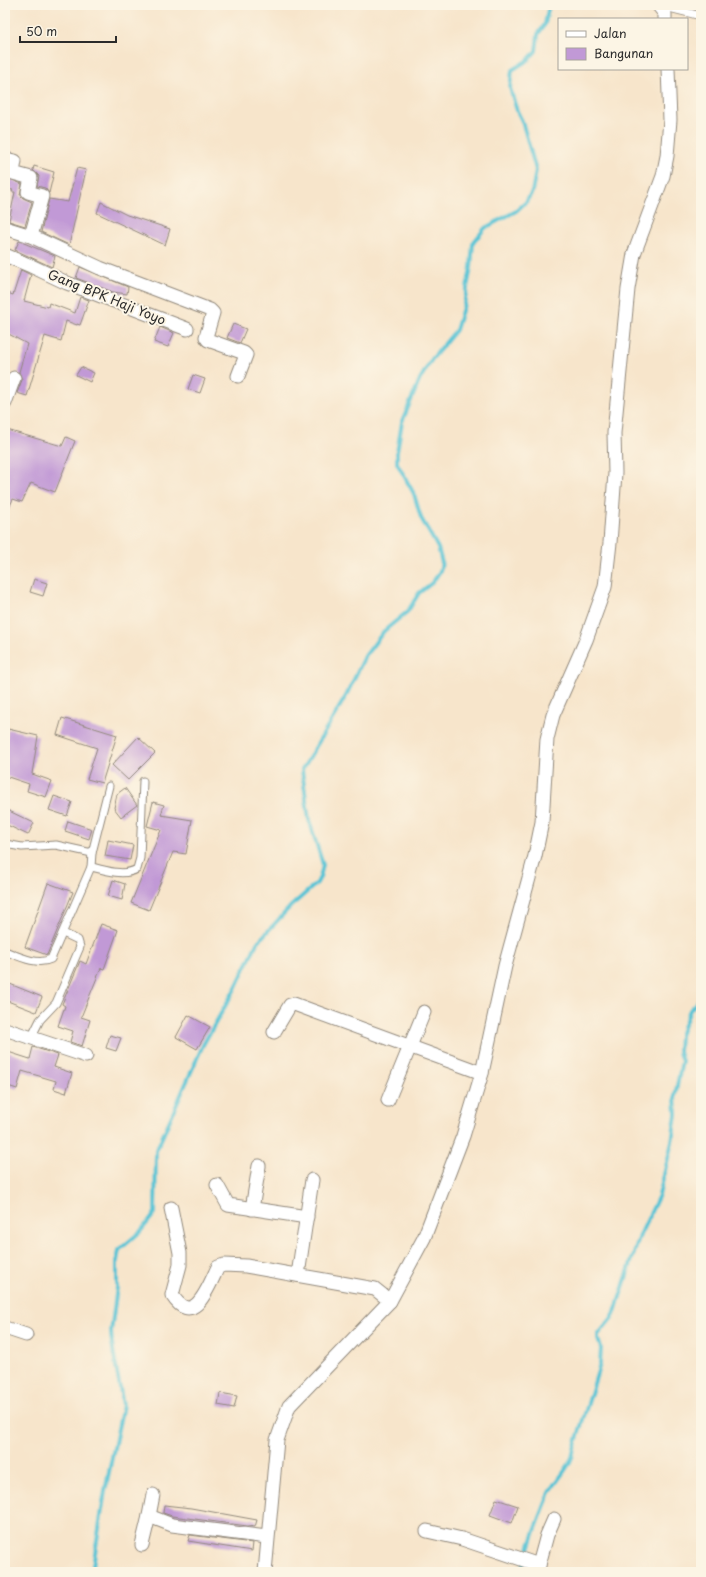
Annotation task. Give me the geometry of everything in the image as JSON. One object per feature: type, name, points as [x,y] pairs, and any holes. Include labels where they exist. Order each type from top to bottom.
[{"type":"street","points":[[658,5],[665,14],[665,18]]},
{"type":"street","points":[[265,1572],[277,1440],[289,1406],[390,1301],[424,1238],[463,1136],[482,1073],[505,966],[542,822],[544,772],[548,733],[553,715],[586,640],[605,587],[612,512],[614,433],[628,289],[634,254],[663,176],[667,156],[670,120],[668,70]]},
{"type":"street","points":[[5,159],[15,161],[13,172],[31,178],[28,192],[42,196],[31,236]]},
{"type":"street","points":[[5,228],[31,236],[100,268],[210,310],[214,313],[206,337],[208,340],[246,355],[238,376]]},
{"type":"street","name":"Gang BPK Haji Yoyo","points":[[5,255],[67,283],[187,328]]},
{"type":"street","points":[[5,403],[14,378]]},
{"type":"street","points":[[274,1032],[290,1005],[294,1004],[482,1073]]},
{"type":"street","points":[[388,1100],[424,1012]]},
{"type":"street","points":[[5,1029],[86,1056]]},
{"type":"street","points":[[252,1209],[259,1166]]},
{"type":"street","points":[[298,1275],[312,1180]]},
{"type":"street","points":[[217,1185],[228,1205],[307,1217]]},
{"type":"street","points":[[171,1208],[180,1253],[180,1265],[172,1295],[177,1304],[185,1308],[194,1307],[200,1303],[218,1267],[224,1265],[246,1266],[375,1289],[390,1301]]},
{"type":"street","points":[[5,1328],[26,1335]]},
{"type":"street","points":[[142,1545],[150,1516],[153,1495]]},
{"type":"street","points":[[150,1516],[172,1525],[267,1537]]},
{"type":"street","points":[[427,1531],[462,1539],[538,1568],[547,1535],[554,1519]]},
{"type":"lane","points":[[658,5],[701,16]]},
{"type":"lane","points":[[91,867],[125,873],[130,873],[137,869],[140,858],[143,781]]},
{"type":"lane","points":[[5,951],[33,961],[49,960],[63,933],[91,867],[92,854],[109,786]]},
{"type":"lane","points":[[5,844],[22,847],[56,845],[92,854]]},
{"type":"lane","points":[[31,1038],[40,1020],[56,1003],[80,947],[78,940],[63,933]]},
{"type":"building","points":[[34,166],[54,172],[49,193],[45,188],[37,186],[39,176],[33,170]]},
{"type":"building","points":[[77,168],[86,170],[69,245],[41,232],[49,199],[68,202]]},
{"type":"building","points":[[5,177],[22,184],[20,195],[32,202],[25,226],[9,221],[15,192],[12,192],[13,190],[5,189]]},
{"type":"building","points":[[101,202],[127,215],[170,229],[165,245],[97,213]]},
{"type":"building","points":[[19,241],[55,256],[52,267],[15,250]]},
{"type":"building","points":[[80,267],[128,287],[127,294],[113,292],[76,278]]},
{"type":"building","points":[[21,270],[31,275],[24,301],[48,307],[49,303],[75,313],[80,297],[89,300],[80,325],[66,321],[61,341],[45,336],[27,396],[17,393],[22,380],[19,372],[27,344],[5,332],[5,292],[13,295]]},
{"type":"building","points":[[233,324],[246,329],[240,343],[227,338]]},
{"type":"building","points":[[160,327],[174,333],[168,347],[154,342]]},
{"type":"building","points":[[81,367],[94,373],[90,382],[76,375]]},
{"type":"building","points":[[193,375],[205,379],[200,393],[188,389]]},
{"type":"building","points":[[7,430],[62,446],[66,437],[75,441],[55,492],[31,483],[22,502],[13,499],[5,517],[5,436]]},
{"type":"building","points":[[34,579],[47,583],[43,596],[30,592]]},
{"type":"building","points":[[62,718],[117,735],[102,783],[87,779],[97,748],[57,735]]},
{"type":"building","points":[[8,729],[38,736],[32,774],[52,781],[46,797],[27,791],[29,784],[5,776],[5,750]]},
{"type":"building","points":[[138,737],[155,753],[128,780],[112,765]]},
{"type":"building","points":[[125,788],[137,805],[121,817],[114,808],[117,794]]},
{"type":"building","points":[[54,796],[72,802],[67,816],[49,810]]},
{"type":"building","points":[[153,802],[164,805],[161,815],[192,820],[186,854],[173,852],[149,910],[131,903],[161,830],[147,826]]},
{"type":"building","points":[[5,809],[34,823],[28,835],[5,824]]},
{"type":"building","points":[[68,821],[92,829],[89,839],[65,831]]},
{"type":"building","points":[[108,840],[133,845],[130,860],[105,856]]},
{"type":"building","points":[[113,880],[125,884],[122,900],[108,896]]},
{"type":"building","points":[[48,883],[73,892],[47,955],[25,947]]},
{"type":"building","points":[[101,924],[118,930],[104,969],[101,968],[81,1017],[90,1020],[82,1046],[70,1042],[73,1031],[58,1026],[65,1006],[62,1004],[80,961],[86,964]]},
{"type":"building","points":[[5,982],[42,997],[36,1012],[5,1000]]},
{"type":"building","points":[[188,1015],[210,1027],[197,1049],[176,1037]]},
{"type":"building","points":[[110,1035],[121,1038],[116,1051],[106,1048]]},
{"type":"building","points":[[33,1047],[58,1055],[54,1067],[72,1073],[66,1093],[54,1089],[56,1081],[22,1071],[17,1089],[5,1085],[5,1051],[30,1059]]},
{"type":"building","points":[[220,1393],[237,1396],[234,1408],[218,1405]]},
{"type":"building","points":[[496,1499],[518,1506],[512,1523],[490,1515]]},
{"type":"building","points":[[164,1505],[191,1508],[257,1520],[255,1527],[172,1516],[163,1513]]},
{"type":"building","points":[[190,1535],[253,1543],[252,1551],[188,1541]]},
{"type":"waterway","points":[[92,1572],[105,1491],[123,1405],[111,1332],[117,1287],[117,1261],[119,1250],[140,1232],[155,1213],[156,1151],[203,1045],[236,987],[257,943],[290,907],[317,883],[320,877],[323,865],[309,820],[302,770],[346,696],[365,656],[384,631],[408,611],[419,593],[433,582],[440,571],[442,563],[438,548],[421,518],[414,494],[397,463],[397,452],[402,422],[420,379],[432,359],[456,330],[464,304],[471,267],[473,243],[485,228],[516,211],[526,202],[532,192],[536,170],[522,121],[517,111],[510,88],[512,70],[528,60],[536,51],[538,34],[545,24],[549,5]]},
{"type":"waterway","points":[[522,1572],[548,1497],[573,1456],[600,1364],[601,1348],[598,1335],[614,1315],[640,1235],[659,1195],[672,1142],[676,1114],[675,1096],[682,1061],[679,1052],[680,1035],[690,1010],[701,997]]}]
